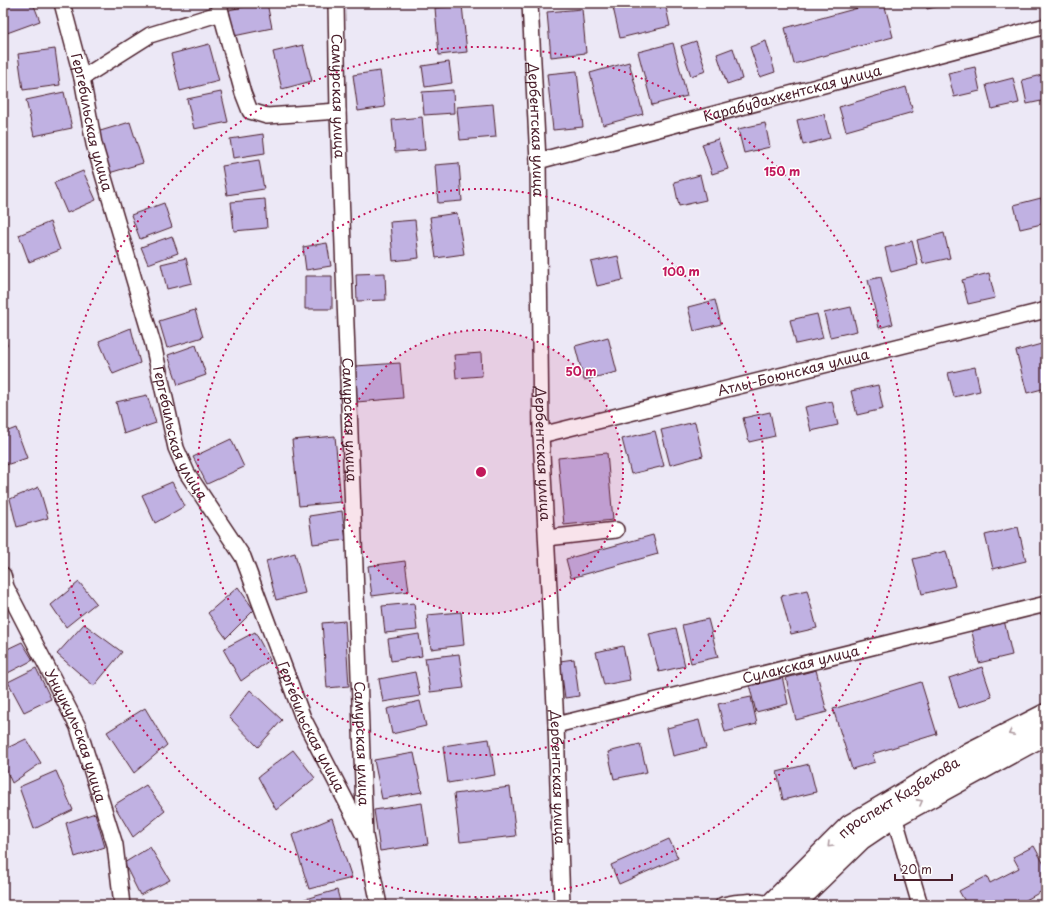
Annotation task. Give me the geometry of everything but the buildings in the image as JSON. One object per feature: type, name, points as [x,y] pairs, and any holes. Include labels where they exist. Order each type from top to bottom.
[{"type":"highway","name":"проспект Казбекова","points":[[777,905],[850,826],[971,753],[1046,715]]},
{"type":"highway","name":"проспект Казбекова","points":[[777,905],[860,840],[894,816],[1046,733]]},
{"type":"street","name":"Гергебильская улица","points":[[62,3],[82,78],[94,144],[153,344],[176,448],[187,473],[243,557],[302,718],[365,836]]},
{"type":"street","name":"Самурская улица","points":[[336,3],[338,111],[365,836]]},
{"type":"street","name":"Дербентская улица","points":[[530,3],[538,161],[541,435],[556,725],[562,905]]},
{"type":"street","points":[[82,78],[150,35],[220,8],[243,93],[250,111],[267,116],[338,111]]},
{"type":"street","name":"Карабудахкентская улица","points":[[538,161],[1046,26]]},
{"type":"street","name":"Атлы-Боюнская улица","points":[[541,435],[1046,310]]},
{"type":"street","points":[[547,538],[616,530]]},
{"type":"street","name":"Унцукульская улица","points":[[3,575],[6,586],[78,727],[115,845],[122,905]]},
{"type":"street","name":"Сулакская улица","points":[[556,725],[1046,604]]},
{"type":"street","points":[[894,816],[920,905]]},
{"type":"street","points":[[365,836],[379,905]]},
{"type":"street","points":[[723,905],[736,902],[760,902],[777,905]]}]
